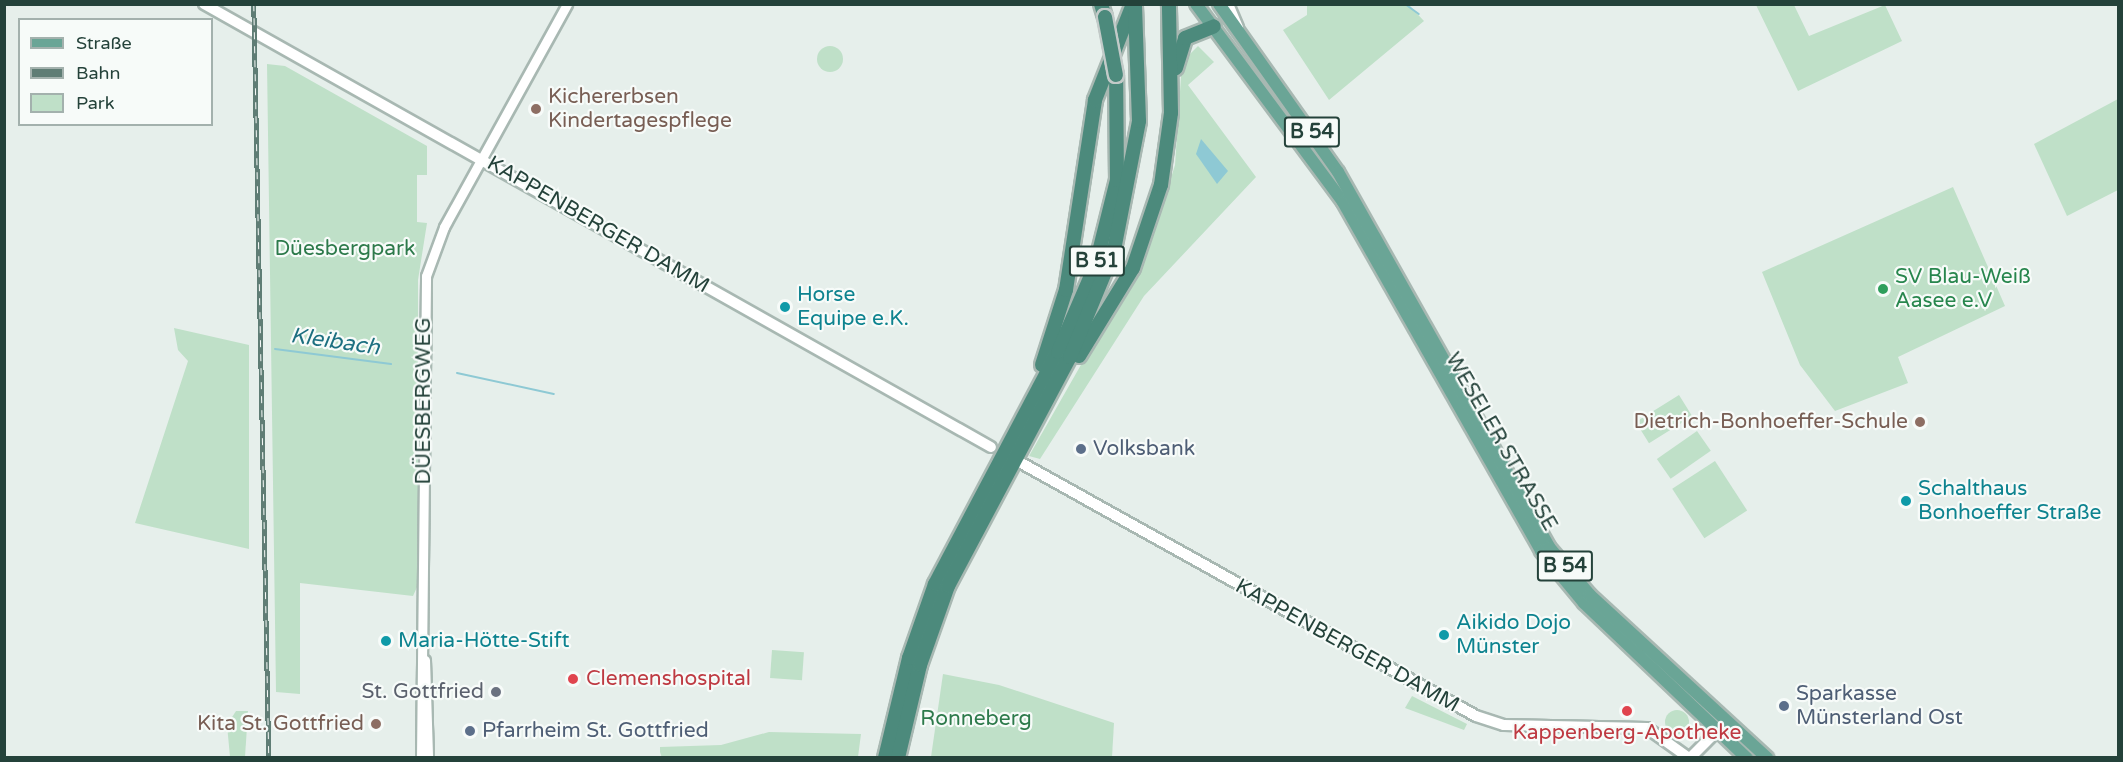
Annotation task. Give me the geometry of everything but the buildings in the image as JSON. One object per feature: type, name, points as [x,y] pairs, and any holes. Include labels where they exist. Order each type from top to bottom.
[{"type":"highway","name":"B 51","points":[[898,758],[917,675],[948,586],[1046,401],[1098,295],[1124,212],[1139,121],[1138,24],[1134,4]]},
{"type":"highway","points":[[1014,430],[1061,313],[1095,100],[1134,4]]},
{"type":"highway","points":[[1046,401],[1060,389],[1142,248],[1166,163],[1171,97],[1169,4]]},
{"type":"highway","name":"B 51","points":[[885,758],[927,604],[1014,430],[1072,322],[1106,234],[1119,156],[1116,75],[1103,11]]},
{"type":"highway","points":[[1171,97],[1185,38],[1214,26]]},
{"type":"main road","name":"KAPPENBERGER DAMM","points":[[204,4],[992,447]]},
{"type":"main road","name":"WESELER STRASSE","points":[[1196,4],[1343,202],[1530,535],[1584,603],[1747,758]]},
{"type":"main road","name":"WESELER STRASSE","points":[[1219,4],[1309,127],[1410,294],[1549,547],[1590,596],[1767,758]]},
{"type":"main road","points":[[1228,4],[1238,28]]},
{"type":"main road","name":"B 54","points":[[1296,138],[1309,127]]},
{"type":"main road","name":"KAPPENBERGER DAMM","points":[[1023,464],[1476,716],[1504,725],[1647,728],[1689,758]]},
{"type":"main road","points":[[1689,758],[1727,721]]},
{"type":"street","name":"DÜESBERGWEG","points":[[422,758],[425,285],[440,236],[567,4]]},
{"type":"street","name":"DÜESBERGWEG","points":[[424,655],[428,758]]},
{"type":"green space","points":[[1307,5],[1409,5],[1424,21],[1329,100],[1283,30],[1307,15]]},
{"type":"green space","points":[[1756,5],[1794,5],[1809,36],[1885,5],[1902,41],[1798,91]]},
{"type":"green space","points":[[830,46],[839,50],[843,59],[839,68],[830,72],[821,68],[817,59],[821,50]]},
{"type":"green space","points":[[1198,46],[1214,62],[1188,85],[1256,177],[1144,296],[1040,459],[1029,456],[1151,242],[1175,165],[1182,62]]},
{"type":"green space","name":"Düesbergpark","points":[[267,64],[285,66],[427,146],[427,175],[417,175],[417,222],[427,223],[418,280],[418,585],[413,596],[300,583],[300,694],[276,692]]},
{"type":"green space","points":[[2118,99],[2118,190],[2067,216],[2034,144]]},
{"type":"green space","name":"SV Blau-Weiß Aasee e.V","points":[[1953,187],[2005,306],[1898,357],[1908,383],[1835,411],[1800,365],[1762,272]]},
{"type":"green space","points":[[174,328],[249,345],[249,549],[135,523],[188,361],[178,350]]},
{"type":"green space","points":[[1679,395],[1692,416],[1649,443],[1636,422]]},
{"type":"green space","points":[[1697,431],[1711,451],[1671,479],[1657,459]]},
{"type":"green space","points":[[1715,461],[1747,510],[1704,538],[1672,489]]},
{"type":"green space","points":[[772,650],[804,652],[802,680],[770,678]]},
{"type":"green space","name":"Ronneberg","points":[[943,674],[999,685],[1114,723],[1112,757],[931,757]]},
{"type":"green space","points":[[1412,696],[1467,724],[1464,730],[1405,708]]},
{"type":"green space","points":[[1677,710],[1682,711],[1688,717],[1688,727],[1682,733],[1677,734],[1672,733],[1666,727],[1665,722],[1666,717],[1672,711]]},
{"type":"green space","points":[[236,711],[248,711],[245,757],[230,757],[227,725]]},
{"type":"green space","points":[[769,732],[861,734],[858,757],[662,758],[660,752],[660,747],[721,745]]},
{"type":"water","points":[[1201,139],[1228,171],[1217,184],[1196,154]]},
{"type":"waterway","points":[[1405,4],[1419,14]]},
{"type":"waterway","name":"Kleibach","points":[[275,349],[391,364]]},
{"type":"waterway","name":"Kleibach","points":[[457,373],[554,394]]},
{"type":"railway","points":[[254,4],[269,758]]},
{"type":"place","name":"Kichererbsen Kindertagespflege","points":[[536,109]]},
{"type":"place","name":"SV Blau-Weiß Aasee e.V","points":[[1883,289]]},
{"type":"place","name":"Horse Equipe e.K.","points":[[785,307]]},
{"type":"place","name":"Dietrich-Bonhoeffer-Schule","points":[[1920,422]]},
{"type":"place","name":"Volksbank","points":[[1081,449]]},
{"type":"place","name":"Schalthaus Bonhoeffer Straße","points":[[1906,501]]},
{"type":"place","name":"Aikido Dojo Münster","points":[[1444,635]]},
{"type":"place","name":"Maria-Hötte-Stift","points":[[386,641]]},
{"type":"place","name":"Clemenshospital","points":[[573,679]]},
{"type":"place","name":"St. Gottfried","points":[[496,692]]},
{"type":"place","name":"Sparkasse Münsterland Ost","points":[[1784,706]]},
{"type":"place","name":"Kappenberg-Apotheke","points":[[1627,711]]},
{"type":"place","name":"Kita St. Gottfried","points":[[376,724]]},
{"type":"place","name":"Pfarrheim St. Gottfried","points":[[470,731]]}]
